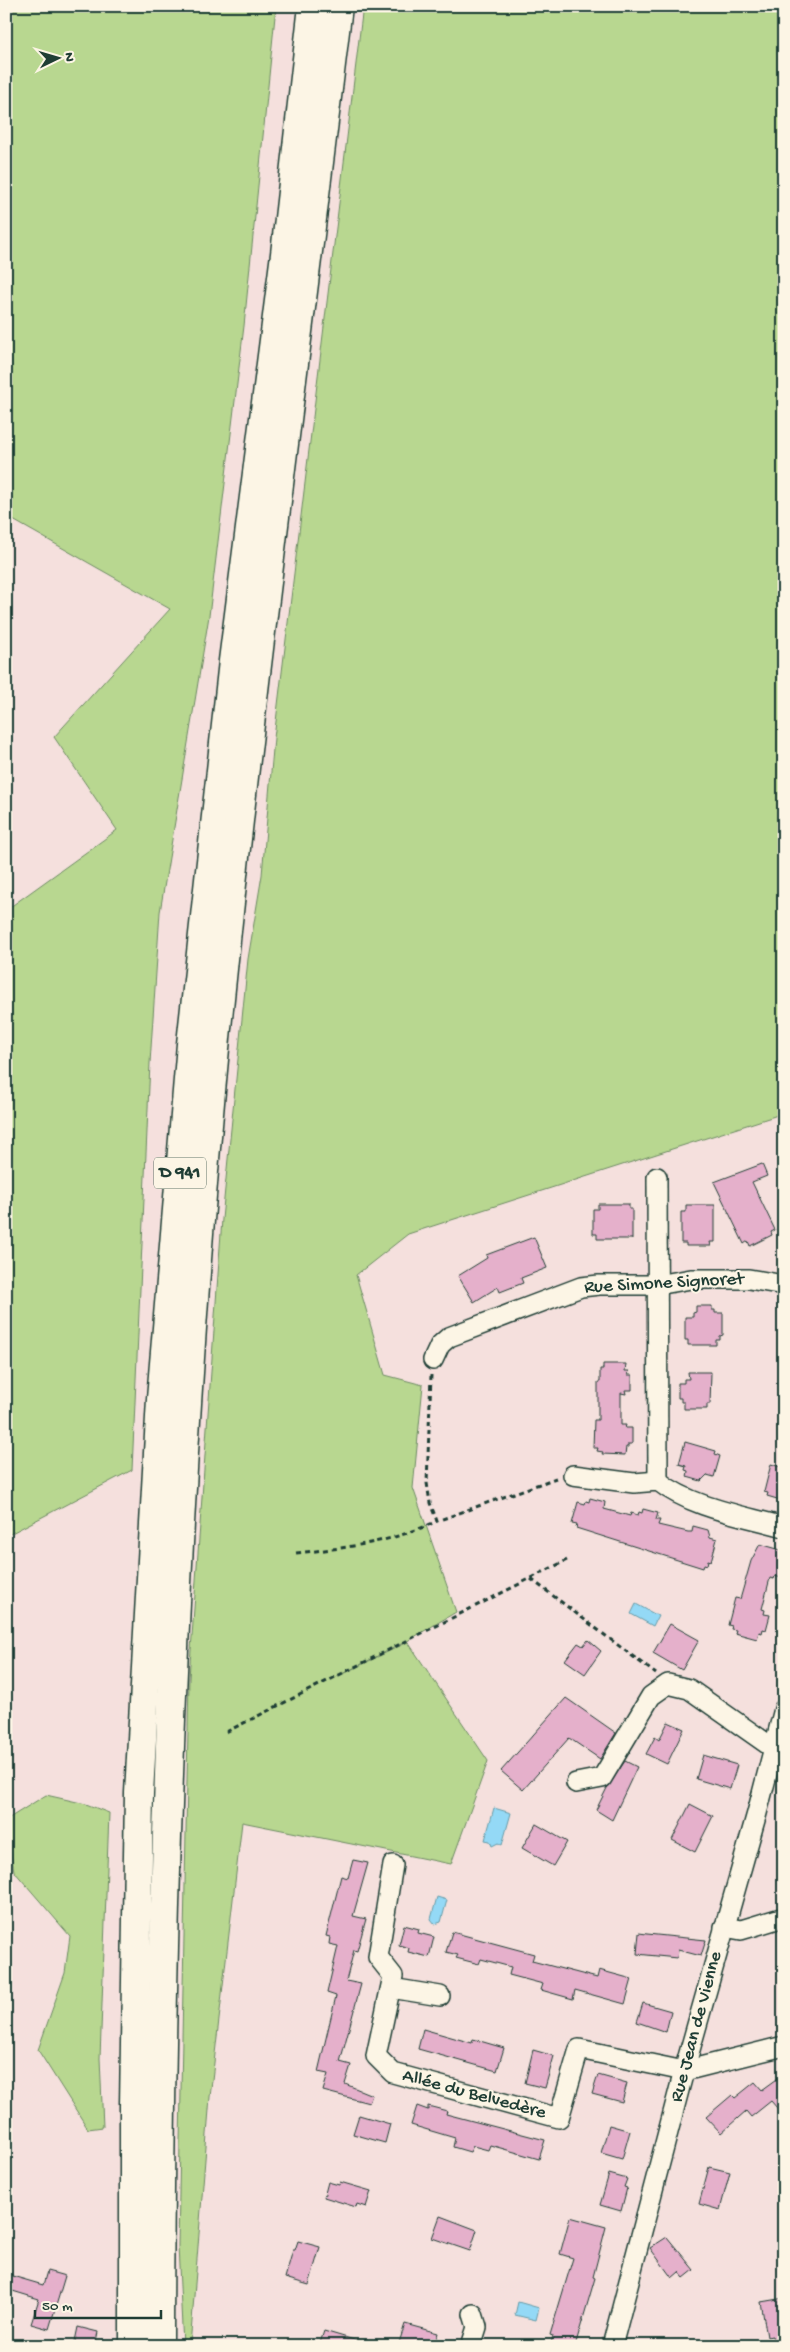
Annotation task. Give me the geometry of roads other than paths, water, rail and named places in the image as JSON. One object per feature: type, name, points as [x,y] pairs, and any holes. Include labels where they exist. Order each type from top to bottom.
[{"type":"highway","name":"D 941","points":[[134,2346],[134,2116],[139,1793],[161,1399],[192,1044],[233,661],[285,254],[313,6]]},
{"type":"highway","name":"D 941","points":[[159,2346],[160,2095],[168,1793],[187,1416],[200,1232],[216,1040],[241,805],[338,6]]},
{"type":"street","points":[[657,1177],[658,1481]]},
{"type":"street","name":"Rue Simone Signoret","points":[[433,1360],[440,1345],[449,1337],[581,1287],[599,1285],[657,1285],[691,1279],[749,1279],[784,1285]]},
{"type":"street","points":[[573,1475],[634,1484],[658,1481],[670,1490],[690,1500],[784,1526]]},
{"type":"street","points":[[576,1783],[602,1778],[651,1696],[668,1684],[689,1689],[773,1748]]},
{"type":"street","name":"Rue Jean de Vienne","points":[[612,2346],[684,2071],[784,1709]]},
{"type":"street","name":"Allée du Belvedère","points":[[393,1865],[378,1957],[393,1976],[376,2056],[392,2073],[559,2118],[578,2049],[684,2071]]},
{"type":"street","points":[[724,1927],[741,1930],[784,1917]]},
{"type":"street","points":[[391,1988],[440,1996]]},
{"type":"street","points":[[684,2071],[784,2046]]},
{"type":"street","points":[[471,2346],[477,2327],[473,2314]]},
{"type":"water","points":[[636,1604],[658,1616],[653,1626],[631,1614]]},
{"type":"water","points":[[494,1808],[511,1813],[502,1845],[498,1843],[492,1846],[490,1841],[485,1840]]},
{"type":"water","points":[[437,1897],[447,1900],[441,1922],[435,1924],[431,1919]]},
{"type":"water","points":[[518,2302],[539,2308],[536,2320],[515,2315]]}]
